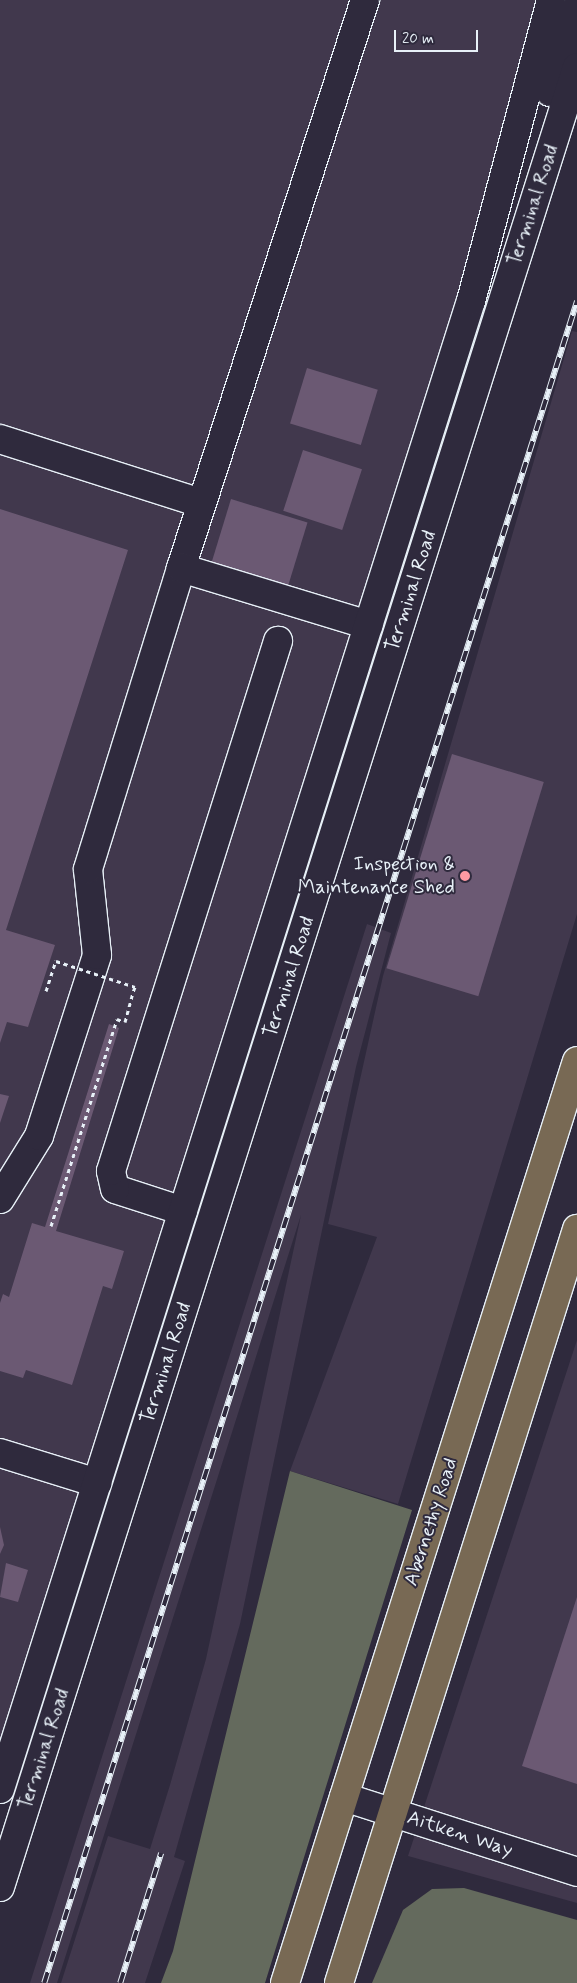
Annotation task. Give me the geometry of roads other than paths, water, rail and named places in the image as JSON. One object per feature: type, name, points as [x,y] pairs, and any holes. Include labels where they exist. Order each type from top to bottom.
[{"type":"main road","name":"Abernethy Road","points":[[284,1983],[577,1061]]},
{"type":"main road","points":[[339,1983],[577,1229]]},
{"type":"street","points":[[0,1199],[39,1136],[97,955],[88,869],[201,503],[365,0]]},
{"type":"street","points":[[0,1789],[471,301],[551,0]]},
{"type":"street","points":[[471,301],[530,158],[577,6]]},
{"type":"street","name":"Terminal Road","points":[[0,1887],[577,67]]},
{"type":"street","points":[[0,439],[201,503]]},
{"type":"street","points":[[181,568],[369,625]]},
{"type":"street","points":[[183,1211],[115,1189],[111,1171],[278,641]]},
{"type":"street","points":[[0,1453],[97,1483]]},
{"type":"street","name":"Aitken Way","points":[[344,1797],[577,1872]]},
{"type":"railway","points":[[44,1983],[577,301]]},
{"type":"railway","points":[[120,1983],[161,1853]]},
{"type":"place","name":"Inspection & Maintenance Shed","points":[[465,876]]}]
